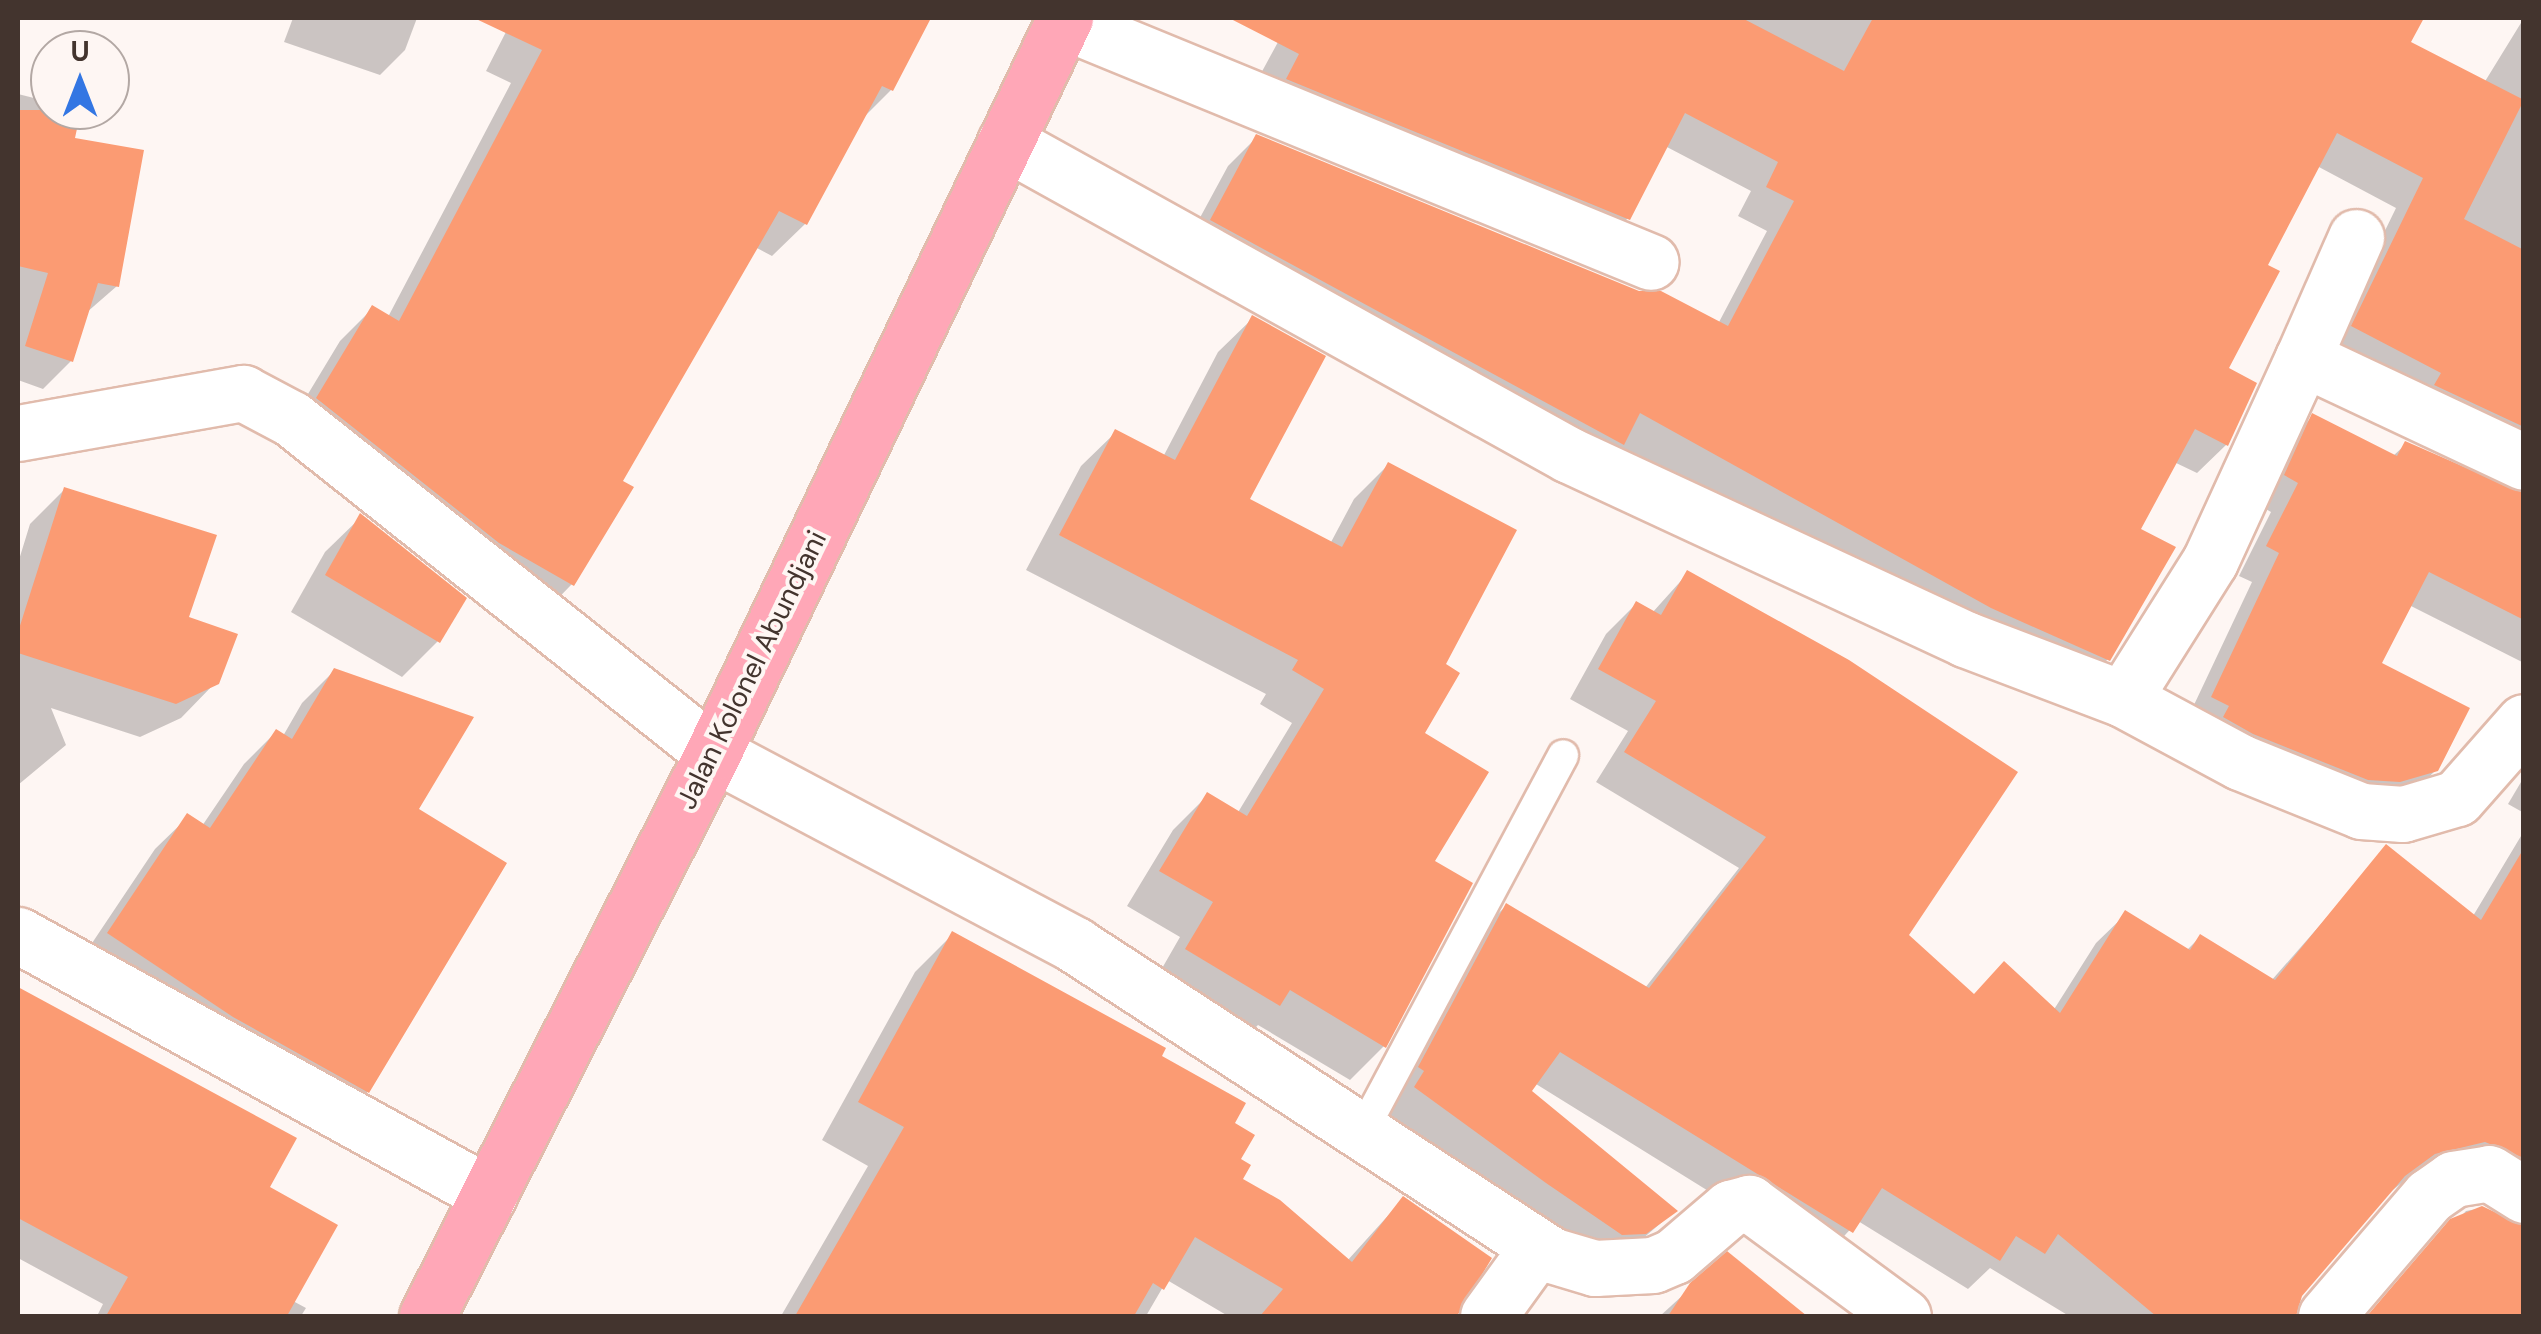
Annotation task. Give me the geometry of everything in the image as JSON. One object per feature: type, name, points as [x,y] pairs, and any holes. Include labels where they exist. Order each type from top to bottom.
[{"type":"main road","name":"Jalan Kolonel Abundjani","points":[[427,1316],[713,752],[1064,20]]},
{"type":"street","points":[[1064,20],[1651,262]]},
{"type":"street","points":[[1004,142],[1570,455],[1964,639],[2123,698],[2292,783],[2360,812],[2403,814],[2457,798],[2524,722]]},
{"type":"street","points":[[2123,698],[2210,561],[2356,237]]},
{"type":"street","points":[[2303,358],[2524,462]]},
{"type":"street","points":[[18,433],[243,393],[292,419],[713,752],[1075,945],[1538,1247],[1594,1268],[1653,1265],[1674,1256],[1730,1208],[1750,1203],[1903,1316]]},
{"type":"street","points":[[18,935],[489,1194]]},
{"type":"street","points":[[2326,1316],[2429,1196],[2453,1179],[2489,1173],[2524,1195]]},
{"type":"street","points":[[1488,1316],[1538,1247]]},
{"type":"lane","points":[[1362,1132],[1564,754]]},
{"type":"building","points":[[474,18],[931,18],[893,91],[882,86],[807,225],[779,211],[623,481],[634,487],[574,586],[499,543],[316,398],[372,305],[399,321],[542,50]]},
{"type":"building","points":[[1229,18],[1742,18],[1844,71],[1873,18],[2424,18],[2411,42],[2524,100],[2464,219],[2524,250],[2524,427],[2434,385],[2441,373],[2351,326],[2423,178],[2337,133],[2268,265],[2280,271],[2229,368],[2257,383],[2228,446],[2195,429],[2141,529],[2176,547],[2110,661],[1991,608],[1640,413],[1624,445],[1210,220],[1256,134],[1639,291],[1661,291],[1728,326],[1794,201],[1766,187],[1778,162],[1685,113],[1630,220],[1286,79],[1299,54]]},
{"type":"building","points":[[18,110],[30,110],[30,130],[77,130],[75,138],[144,150],[119,287],[98,283],[73,362],[25,346],[48,273],[18,266]]},
{"type":"building","points":[[1252,315],[1326,356],[1250,499],[1342,547],[1388,462],[1517,530],[1446,664],[1460,673],[1425,733],[1489,772],[1435,861],[1473,883],[1386,1048],[1290,990],[1280,1006],[1185,949],[1213,902],[1159,871],[1207,792],[1247,816],[1324,689],[1292,670],[1298,660],[1059,535],[1115,429],[1175,460]]},
{"type":"building","points":[[2312,413],[2397,456],[2405,441],[2524,493],[2524,620],[2429,572],[2382,663],[2470,708],[2438,771],[2400,782],[2368,780],[2253,734],[2223,717],[2229,706],[2211,697],[2279,553],[2266,546],[2298,483],[2284,475]]},
{"type":"building","points":[[64,487],[217,535],[189,617],[238,634],[219,684],[176,704],[18,653],[18,632]]},
{"type":"building","points":[[360,513],[467,598],[440,643],[325,575]]},
{"type":"building","points":[[1687,570],[1849,660],[2018,772],[1909,935],[1974,994],[2004,961],[2060,1013],[2125,910],[2190,950],[2200,934],[2275,980],[2386,844],[2481,920],[2524,848],[2524,1158],[2485,1142],[2435,1154],[2405,1176],[2302,1296],[2296,1316],[2156,1316],[2058,1234],[2045,1254],[2016,1236],[2000,1261],[1882,1188],[1853,1233],[1560,1052],[1532,1091],[1678,1211],[1646,1234],[1622,1235],[1546,1183],[1414,1087],[1424,1071],[1418,1067],[1506,903],[1649,988],[1766,837],[1624,752],[1656,701],[1598,669],[1636,601],[1661,615]]},
{"type":"building","points":[[334,668],[474,717],[419,809],[507,863],[369,1093],[233,1017],[107,933],[187,813],[210,828],[276,729],[292,739]]},
{"type":"building","points":[[952,931],[1166,1048],[1162,1056],[1246,1103],[1235,1123],[1255,1135],[1241,1159],[1251,1165],[1243,1179],[1280,1200],[1352,1262],[1403,1196],[1492,1258],[1457,1316],[1260,1316],[1283,1289],[1195,1237],[1164,1290],[1153,1283],[1134,1316],[795,1316],[904,1127],[858,1102]]},
{"type":"building","points":[[18,987],[297,1138],[270,1187],[338,1225],[287,1316],[106,1316],[128,1277],[18,1218]]},
{"type":"building","points":[[2482,1206],[2524,1226],[2524,1316],[2367,1316],[2450,1219]]},
{"type":"building","points":[[1727,1251],[1807,1316],[1668,1316],[1690,1283]]}]
